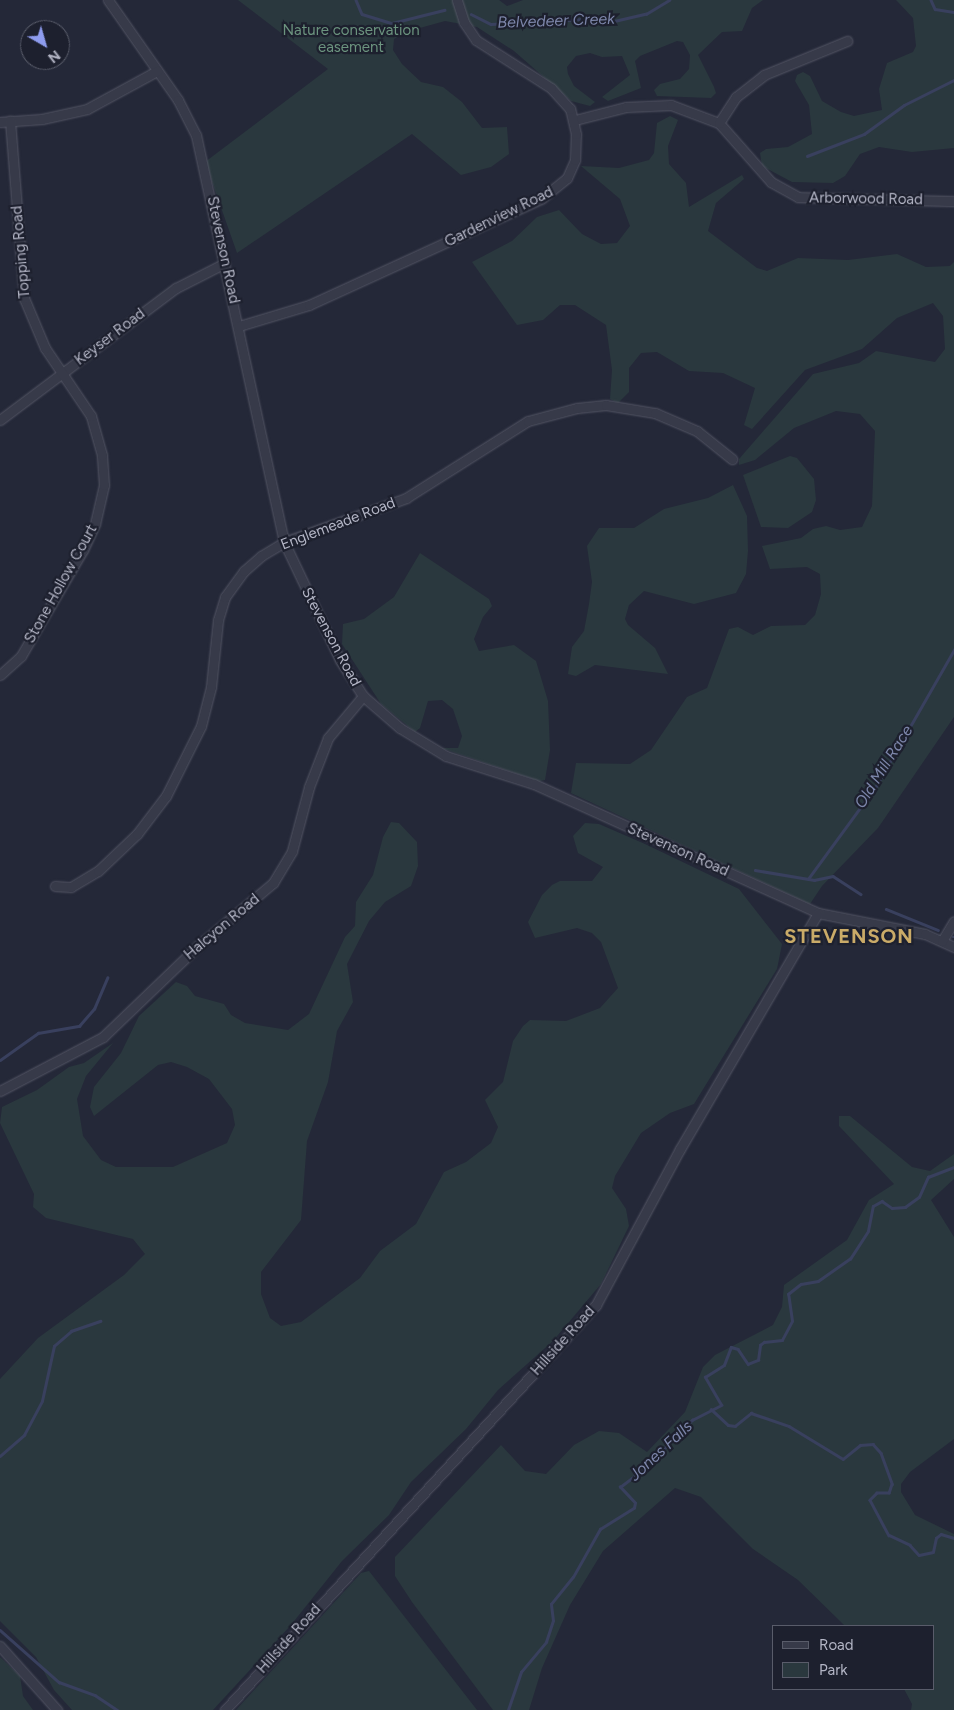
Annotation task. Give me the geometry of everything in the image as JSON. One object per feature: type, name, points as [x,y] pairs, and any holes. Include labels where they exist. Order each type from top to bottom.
[{"type":"street","name":"Stevenson Road","points":[[108,0],[178,100],[198,141],[284,542],[340,660],[363,696],[432,750],[534,784],[818,913],[910,930],[954,947]]},
{"type":"street","points":[[457,0],[464,22],[476,40],[552,88],[575,120]]},
{"type":"street","points":[[719,123],[736,97],[764,75],[847,41]]},
{"type":"street","points":[[0,122],[42,119],[87,109],[156,71]]},
{"type":"street","name":"Arborwood Road","points":[[575,120],[651,104],[679,107],[719,123],[771,182],[798,196],[954,201]]},
{"type":"street","name":"Gardenview Road","points":[[239,326],[309,305],[552,192],[572,170],[575,120]]},
{"type":"street","name":"Topping Road","points":[[10,121],[24,298],[38,334],[63,373]]},
{"type":"street","name":"Keyser Road","points":[[0,420],[176,288],[225,263]]},
{"type":"street","name":"Stone Hollow Court","points":[[0,675],[21,656],[83,550],[102,498],[104,470],[98,436],[83,400],[63,373]]},
{"type":"street","name":"Englemeade Road","points":[[55,886],[71,887],[98,871],[137,834],[166,796],[201,726],[211,687],[218,620],[225,598],[244,571],[284,542],[387,507],[528,421],[577,408],[606,405],[655,413],[697,431],[732,459]]},
{"type":"street","name":"Halcyon Road","points":[[0,1092],[85,1050],[103,1037],[199,945],[273,883],[292,851],[311,779],[328,738],[363,696]]},
{"type":"street","name":"Hillside Road","points":[[225,1710],[596,1305],[684,1141],[818,913]]},
{"type":"street","points":[[942,941],[954,921]]},
{"type":"street","points":[[0,1646],[57,1710]]},
{"type":"green space","name":"Nature conservation easement","points":[[238,0],[499,0],[507,6],[523,0],[763,0],[752,8],[742,31],[722,32],[698,55],[716,93],[711,98],[657,96],[654,90],[660,84],[680,79],[689,69],[690,55],[683,42],[677,41],[640,56],[635,61],[641,88],[608,101],[602,97],[630,75],[622,56],[602,57],[590,53],[576,56],[567,67],[568,74],[574,86],[595,102],[590,106],[571,101],[514,51],[477,27],[445,21],[409,31],[394,39],[393,50],[402,64],[421,82],[443,87],[462,102],[482,128],[507,127],[509,154],[491,167],[461,175],[412,134],[237,253],[205,162],[328,69]]},
{"type":"green space","points":[[896,0],[954,0],[954,148],[912,152],[879,147],[860,154],[845,176],[833,183],[792,182],[762,166],[760,153],[766,149],[788,147],[812,134],[809,105],[795,81],[797,75],[803,72],[810,76],[822,101],[841,112],[854,116],[882,110],[879,89],[887,63],[913,52],[916,46],[913,18]]},
{"type":"green space","points":[[670,116],[678,120],[668,146],[669,164],[686,183],[689,207],[742,175],[744,179],[716,203],[708,231],[757,268],[767,271],[798,258],[848,260],[897,254],[926,267],[950,266],[954,262],[954,717],[878,828],[822,886],[810,904],[571,793],[576,763],[630,764],[651,750],[687,697],[707,688],[729,629],[738,627],[753,635],[771,626],[805,625],[815,615],[821,594],[820,574],[807,567],[770,569],[762,546],[801,538],[813,529],[826,526],[840,530],[862,527],[872,506],[875,431],[860,414],[836,411],[794,428],[755,460],[739,465],[739,459],[813,374],[859,363],[876,351],[935,362],[945,349],[943,316],[933,303],[897,318],[862,349],[805,370],[752,429],[744,425],[755,388],[723,373],[689,371],[657,352],[641,353],[629,368],[629,392],[618,403],[610,399],[612,370],[606,325],[575,305],[560,305],[543,320],[517,325],[472,262],[512,241],[537,217],[559,210],[582,234],[601,244],[617,243],[630,226],[620,199],[581,166],[619,168],[649,160],[654,153],[657,123]]},
{"type":"green space","points":[[790,456],[797,458],[814,479],[816,500],[812,512],[788,528],[761,527],[743,475]]},
{"type":"green space","points":[[733,485],[747,516],[748,551],[746,574],[736,593],[694,604],[644,591],[629,605],[625,619],[628,625],[655,648],[668,674],[595,665],[576,676],[568,674],[572,647],[584,631],[589,604],[592,582],[587,546],[599,528],[634,528],[664,509],[708,498]]},
{"type":"green space","points":[[420,553],[489,599],[492,606],[483,617],[474,639],[479,651],[514,645],[536,661],[548,701],[550,750],[545,780],[539,781],[441,748],[458,748],[462,736],[453,709],[442,700],[428,701],[420,728],[415,732],[381,704],[342,644],[343,624],[364,619],[394,597]]},
{"type":"green space","points":[[391,822],[399,823],[417,842],[418,866],[411,886],[385,902],[369,921],[347,964],[353,1002],[337,1031],[328,1082],[307,1141],[301,1220],[261,1272],[261,1294],[270,1318],[281,1326],[301,1322],[360,1278],[380,1251],[416,1224],[444,1172],[466,1162],[491,1143],[498,1127],[485,1100],[503,1082],[513,1041],[523,1026],[530,1020],[566,1021],[600,1008],[618,988],[601,942],[592,933],[577,928],[535,938],[528,922],[542,895],[552,885],[560,881],[592,881],[603,867],[578,853],[573,836],[585,823],[599,824],[739,889],[782,944],[777,969],[694,1104],[670,1113],[641,1133],[615,1176],[612,1188],[626,1209],[629,1226],[601,1284],[553,1341],[498,1390],[466,1429],[411,1482],[389,1515],[342,1561],[291,1625],[213,1710],[72,1710],[54,1690],[36,1657],[0,1621],[0,1379],[38,1338],[124,1275],[145,1254],[133,1239],[46,1218],[33,1207],[34,1194],[0,1123],[2,1107],[37,1090],[69,1067],[84,1063],[113,1043],[86,1076],[77,1099],[83,1136],[101,1160],[116,1167],[173,1167],[227,1143],[235,1125],[232,1109],[209,1079],[187,1067],[171,1062],[158,1065],[94,1116],[90,1107],[94,1087],[121,1053],[139,1016],[176,982],[187,986],[195,996],[224,1004],[231,1015],[245,1023],[288,1030],[309,1014],[345,937],[355,926],[356,902],[373,875],[383,837]]},
{"type":"green space","points":[[839,1116],[850,1116],[912,1167],[930,1171],[954,1154],[954,1179],[931,1200],[954,1237],[954,1439],[910,1472],[901,1484],[901,1492],[915,1515],[954,1534],[954,1710],[911,1710],[912,1704],[905,1690],[934,1690],[934,1625],[844,1625],[798,1580],[753,1549],[701,1497],[675,1488],[603,1551],[570,1605],[542,1668],[529,1710],[493,1710],[412,1602],[395,1576],[395,1557],[501,1445],[525,1471],[546,1474],[574,1445],[599,1431],[619,1433],[647,1452],[685,1412],[703,1367],[715,1355],[773,1325],[782,1307],[784,1285],[847,1240],[869,1200],[894,1184],[839,1126]]},
{"type":"green space","points":[[369,1571],[477,1710],[236,1710],[361,1573]]},
{"type":"green space","points":[[0,1657],[20,1676],[23,1696],[33,1710],[0,1710]]},
{"type":"waterway","name":"Belvedeer Creek","points":[[356,0],[362,14],[392,23],[444,10]]},
{"type":"waterway","name":"Belvedeer Creek","points":[[471,14],[491,24],[585,19],[610,22],[646,14],[669,0]]},
{"type":"waterway","points":[[931,0],[935,9],[954,12]]},
{"type":"waterway","points":[[807,156],[864,134],[904,105],[954,80]]},
{"type":"waterway","name":"Old Mill Race","points":[[808,879],[876,786],[954,650]]},
{"type":"waterway","name":"Old Mill Race","points":[[755,870],[814,880],[833,876],[861,894]]},
{"type":"waterway","points":[[886,909],[938,930]]},
{"type":"waterway","points":[[0,1060],[38,1033],[79,1026],[94,1009],[107,978]]},
{"type":"waterway","name":"Jones Falls","points":[[508,1710],[521,1672],[546,1642],[553,1621],[551,1604],[573,1577],[600,1529],[634,1508],[635,1503],[620,1487],[644,1469],[692,1420],[721,1405],[705,1377],[724,1365],[731,1347],[738,1349],[748,1364],[758,1360],[760,1345],[764,1342],[782,1340],[792,1321],[788,1294],[801,1284],[818,1281],[850,1259],[868,1231],[873,1206],[882,1201],[892,1208],[905,1207],[919,1197],[928,1177],[954,1167]]},
{"type":"waterway","points":[[0,1456],[24,1435],[42,1401],[54,1346],[71,1331],[100,1321]]},
{"type":"waterway","points":[[711,1409],[728,1425],[735,1426],[751,1413],[789,1426],[843,1459],[860,1445],[873,1444],[881,1453],[892,1484],[889,1493],[877,1493],[870,1500],[889,1535],[910,1545],[919,1555],[933,1552],[936,1538],[941,1534],[954,1538]]},
{"type":"waterway","points":[[0,1630],[59,1682],[95,1695],[117,1710]]},
{"type":"district","name":"STEVENSON","points":[[849,936]]}]
